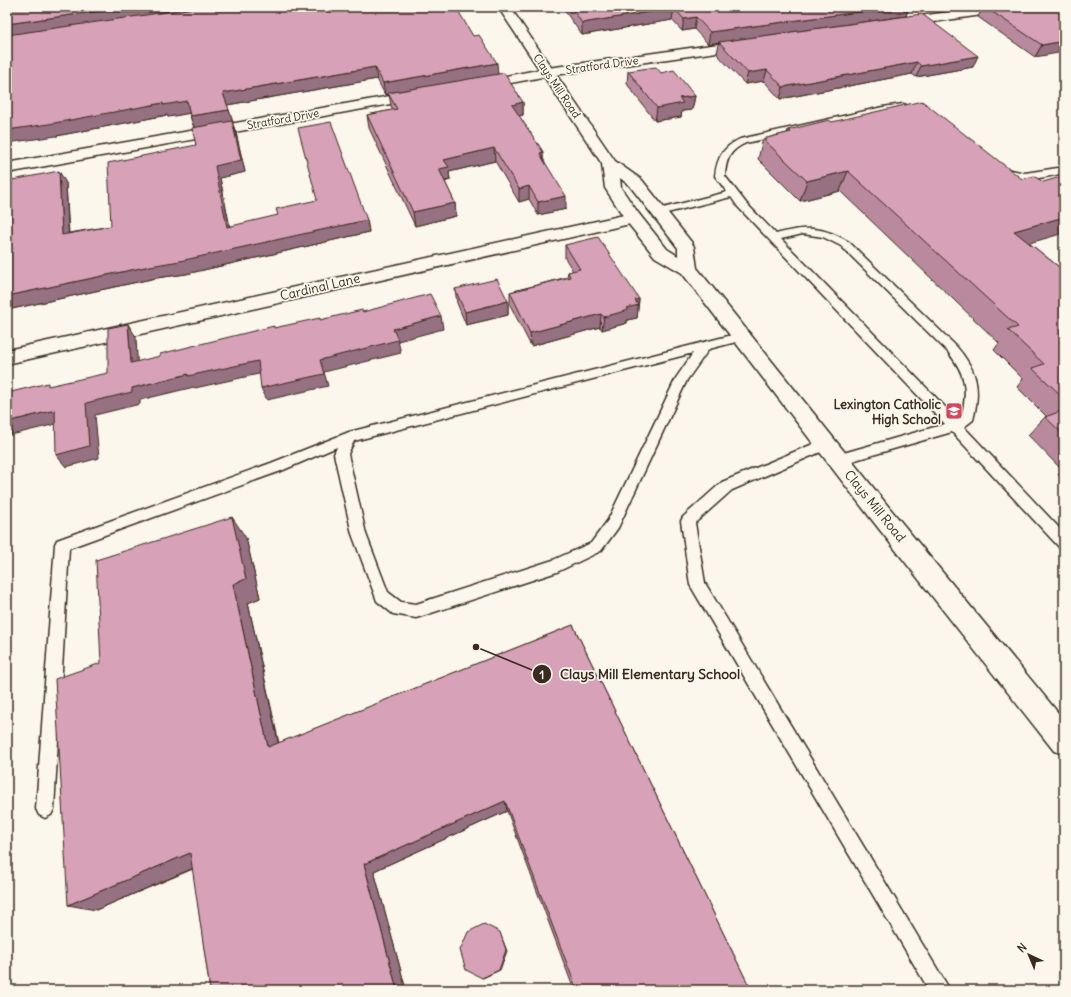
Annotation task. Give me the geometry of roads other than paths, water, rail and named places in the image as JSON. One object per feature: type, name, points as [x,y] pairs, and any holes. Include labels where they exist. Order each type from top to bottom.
[{"type":"street","name":"Clays Mill Road","points":[[504,7],[610,164],[636,184],[686,247],[688,269]]},
{"type":"street","points":[[883,25],[1010,7]]},
{"type":"street","name":"Stratford Drive","points":[[469,86],[548,72],[756,43]]},
{"type":"street","name":"Stratford Drive","points":[[7,168],[430,93]]},
{"type":"street","name":"Clays Mill Road","points":[[610,164],[613,188],[633,218],[661,252],[688,269],[740,337],[1064,741]]},
{"type":"street","name":"Cardinal Lane","points":[[7,356],[633,218]]},
{"type":"lane","points":[[913,108],[883,110],[743,140],[732,145],[720,163],[720,176],[733,194],[774,238],[955,426],[1064,543]]},
{"type":"lane","points":[[990,165],[1008,174],[1030,177],[1064,170]]},
{"type":"lane","points":[[659,212],[733,194]]},
{"type":"lane","points":[[774,238],[801,230],[815,231],[831,235],[845,244],[952,349],[964,362],[971,380],[973,399],[968,416],[955,426],[832,452],[727,486],[688,521],[698,585],[940,990]]},
{"type":"lane","points":[[45,808],[62,544],[276,467],[349,437],[740,337]]},
{"type":"lane","points":[[349,437],[341,454],[359,534],[382,596],[398,609],[416,611],[557,566],[596,547],[613,524],[682,378],[705,346]]},
{"type":"place","name":"Lexington Catholic High School","points":[[954,411]]},
{"type":"place","name":"Clays Mill Elementary School","points":[[476,647]]}]
